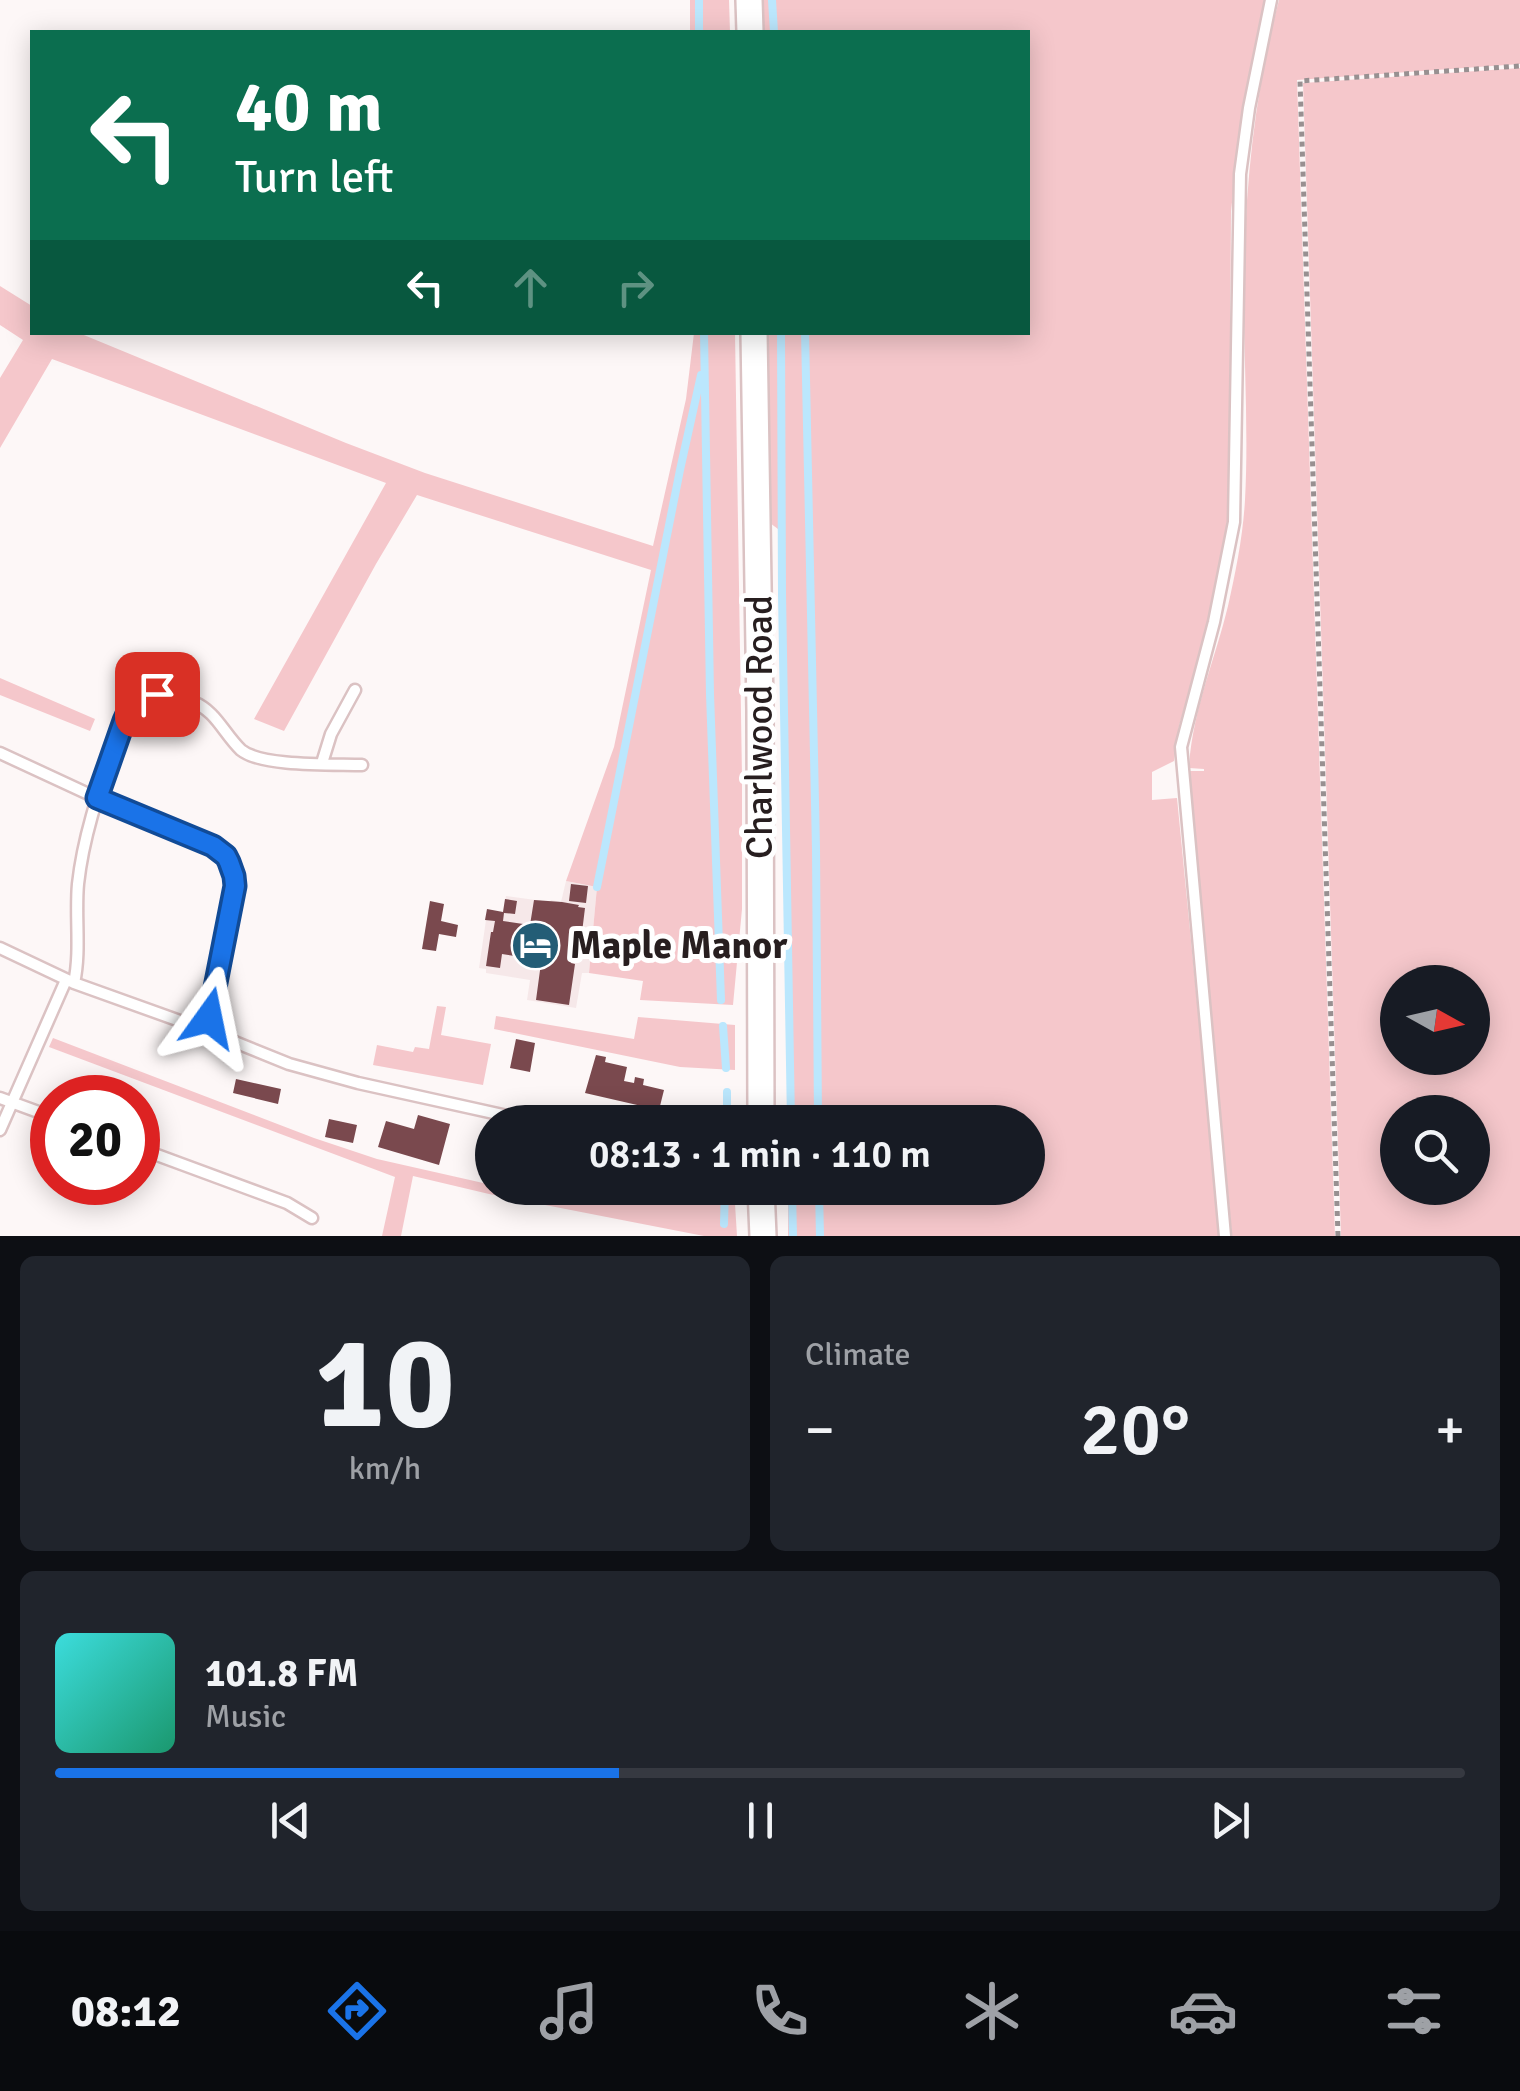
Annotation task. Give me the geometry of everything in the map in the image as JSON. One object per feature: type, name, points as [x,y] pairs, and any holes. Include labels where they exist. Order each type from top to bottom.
[{"type":"street","points":[[750,0],[750,30]]},
{"type":"street","name":"Charlwood Road","points":[[754,335],[761,1105]]},
{"type":"street","points":[[762,1205],[763,1236]]},
{"type":"lane","points":[[1225,1236],[1181,747],[1214,622],[1234,522],[1240,174],[1248,108],[1271,0]]},
{"type":"lane","points":[[322,763],[328,741],[355,690]]},
{"type":"lane","points":[[0,1130],[6,1100],[77,964],[78,881],[85,843],[97,798],[133,701],[150,694],[203,707],[239,748],[254,757],[362,765]]},
{"type":"lane","points":[[0,752],[213,846],[226,856],[232,868],[234,897],[205,1030]]},
{"type":"lane","points":[[0,948],[70,981],[274,1059],[327,1076],[475,1109]]},
{"type":"lane","points":[[6,1100],[30,1109]]},
{"type":"lane","points":[[160,1156],[288,1204],[312,1218]]},
{"type":"path","points":[[1338,1236],[1300,81],[1520,66]]},
{"type":"shaded area","points":[[690,0],[729,0],[730,30],[690,30]]},
{"type":"shaded area","points":[[759,0],[1264,0],[1243,106],[1231,211],[1229,510],[1212,611],[1179,726],[1174,761],[1152,772],[1152,800],[1177,798],[1220,1236],[788,1236],[788,1205],[1045,1205],[1045,1105],[788,1105],[782,532],[770,523],[768,513],[765,335],[1030,335],[1030,30],[760,30]]},
{"type":"shaded area","points":[[1279,0],[1520,0],[1520,64],[1297,80],[1335,1236],[1232,1236],[1190,778],[1190,771],[1204,769],[1189,768],[1195,727],[1228,606],[1243,526],[1247,209],[1258,104]]},
{"type":"shaded area","points":[[1520,68],[1520,1236],[1341,1236],[1303,83]]},
{"type":"shaded area","points":[[0,286],[30,305],[30,335],[84,335],[425,473],[653,546],[686,399],[694,335],[735,335],[742,909],[733,1005],[640,1000],[643,981],[589,973],[597,887],[566,881],[614,747],[651,570],[417,495],[284,731],[254,719],[386,483],[52,359],[0,448],[0,378],[23,340],[0,325]]},
{"type":"shaded area","points":[[0,678],[95,719],[90,731],[0,695]]},
{"type":"shaded area","name":"Maple Manor","points":[[566,881],[597,887],[589,973],[582,973],[576,1008],[527,1000],[530,980],[486,973],[486,969],[479,968],[486,920],[503,912],[506,896],[561,902]]},
{"type":"shaded area","points":[[437,1006],[446,1007],[441,1035],[491,1044],[483,1085],[373,1065],[377,1045],[413,1052],[415,1047],[429,1049]]},
{"type":"shaded area","points":[[496,1016],[634,1039],[638,1017],[735,1025],[735,1070],[680,1067],[494,1029]]},
{"type":"shaded area","points":[[53,1038],[150,1075],[124,1075],[49,1047]]},
{"type":"shaded area","points":[[160,1079],[377,1159],[475,1181],[475,1191],[413,1176],[401,1236],[382,1236],[395,1177],[160,1089]]},
{"type":"shaded area","points":[[545,1205],[735,1205],[737,1236],[704,1236]]},
{"type":"building","points":[[571,884],[588,886],[586,903],[569,901]]},
{"type":"building","name":"Maple Manor","points":[[505,899],[517,901],[515,914],[504,913],[503,921],[530,925],[534,900],[585,908],[579,957],[572,956],[571,963],[575,964],[569,1005],[536,1000],[541,963],[502,954],[500,968],[486,966],[495,921],[485,920],[487,909],[503,912]]},
{"type":"building","points":[[430,901],[444,904],[441,921],[458,925],[456,937],[439,934],[436,951],[422,949]]},
{"type":"building","points":[[516,1039],[535,1043],[530,1072],[510,1068]]},
{"type":"building","points":[[596,1055],[606,1057],[605,1062],[627,1067],[624,1081],[644,1079],[643,1085],[664,1090],[660,1105],[637,1105],[585,1093]]},
{"type":"building","points":[[236,1079],[281,1089],[278,1104],[233,1093]]},
{"type":"building","points":[[418,1115],[450,1124],[439,1165],[378,1147],[386,1121],[414,1129]]},
{"type":"building","points":[[329,1119],[357,1125],[353,1143],[325,1137]]},
{"type":"waterway","points":[[699,0],[699,30]]},
{"type":"waterway","points":[[772,0],[774,30]]},
{"type":"waterway","points":[[704,335],[710,694],[721,1000]]},
{"type":"waterway","points":[[781,335],[791,1105]]},
{"type":"waterway","points":[[805,335],[818,1105]]},
{"type":"waterway","points":[[597,887],[701,375]]},
{"type":"waterway","points":[[723,1026],[726,1068]]},
{"type":"waterway","points":[[727,1092],[727,1105]]},
{"type":"waterway","points":[[724,1224],[725,1205]]},
{"type":"waterway","points":[[792,1205],[793,1236]]},
{"type":"waterway","points":[[819,1205],[820,1236]]},
{"type":"place","name":"Maple Manor","points":[[535,945]]},
{"type":"route","points":[[157,694],[133,701],[97,798],[213,846],[226,856],[234,876],[234,897],[209,1018]]}]
